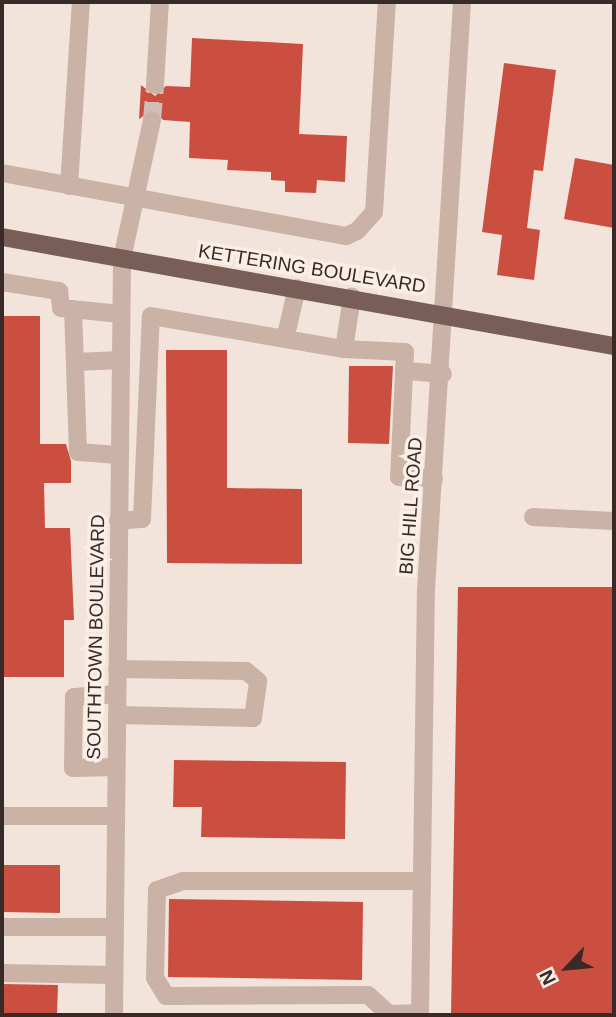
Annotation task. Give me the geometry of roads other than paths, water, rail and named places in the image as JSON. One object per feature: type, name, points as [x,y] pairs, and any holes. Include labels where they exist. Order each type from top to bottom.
[{"type":"main road","name":"KETTERING BOULEVARD","points":[[2,237],[442,311],[614,346]]},
{"type":"street","points":[[69,186],[81,2]]},
{"type":"street","points":[[155,85],[160,2]]},
{"type":"street","points":[[2,173],[346,236],[357,231],[374,212],[387,2]]},
{"type":"street","name":"BIG HILL ROAD","points":[[419,1014],[434,480],[443,374],[442,311],[462,2]]},
{"type":"street","name":"SOUTHTOWN BOULEVARD","points":[[114,1015],[114,816],[122,259],[152,120]]},
{"type":"street","points":[[2,282],[59,291],[61,308],[121,314]]},
{"type":"street","points":[[285,339],[297,288]]},
{"type":"street","points":[[344,349],[352,297]]},
{"type":"street","points":[[73,309],[78,453],[119,455]]},
{"type":"street","points":[[118,521],[142,519],[143,415],[151,316],[344,349],[405,352],[408,371],[399,477],[434,480]]},
{"type":"street","points":[[121,333],[148,334]]},
{"type":"street","points":[[75,362],[121,360]]},
{"type":"street","points":[[408,371],[443,374]]},
{"type":"street","points":[[120,415],[143,415]]},
{"type":"street","points":[[533,517],[614,521]]},
{"type":"street","points":[[117,669],[246,671],[258,681],[253,718],[117,715]]},
{"type":"street","points":[[116,767],[73,768],[74,697],[117,694]]},
{"type":"street","points":[[2,816],[114,816]]},
{"type":"street","points":[[419,1014],[389,1014],[368,995],[166,996],[156,965],[157,890],[183,881],[421,881]]},
{"type":"street","points":[[2,927],[115,927]]},
{"type":"street","points":[[2,973],[114,975]]},
{"type":"tunnel","points":[[152,120],[155,85]]}]
